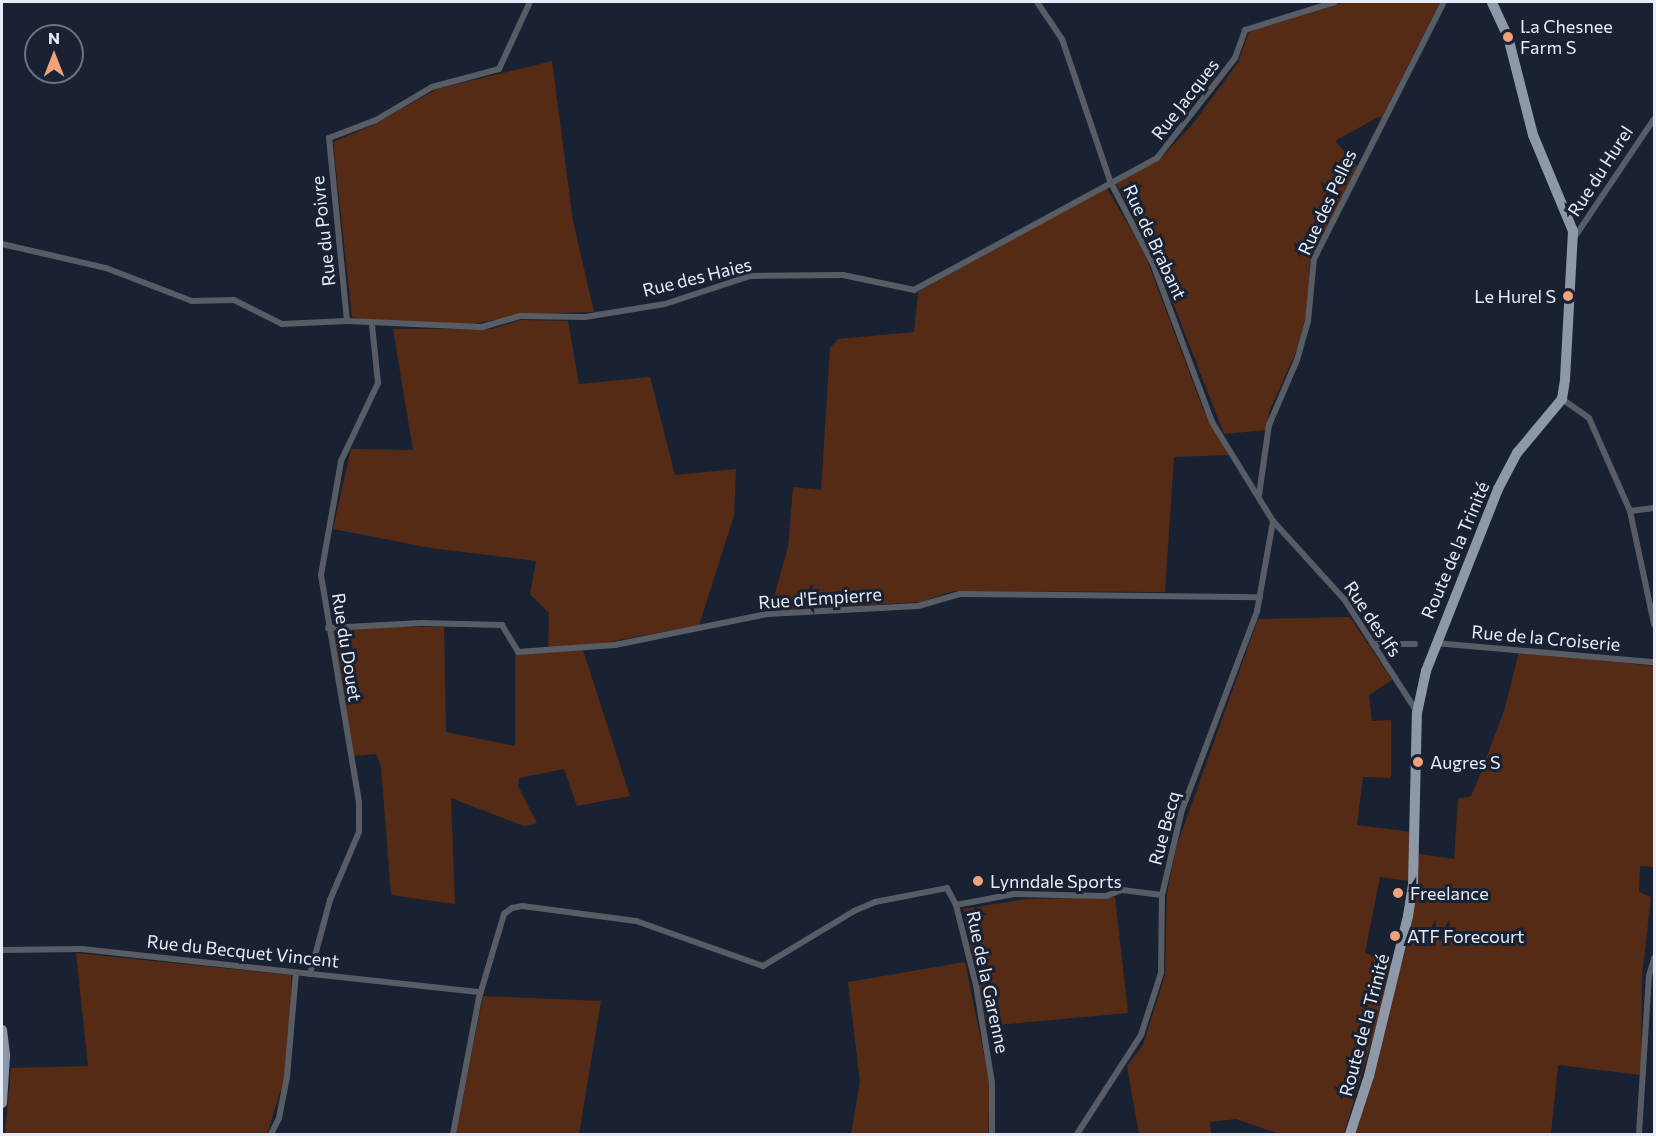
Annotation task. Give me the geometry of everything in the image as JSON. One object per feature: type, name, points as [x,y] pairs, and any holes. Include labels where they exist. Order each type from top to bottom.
[{"type":"main road","points":[[1492,2],[1508,37],[1533,135],[1573,231],[1562,399]]},
{"type":"main road","name":"Route de la Trinité","points":[[1350,1134],[1369,1076],[1408,916],[1413,885],[1417,713],[1435,643],[1498,489],[1518,453],[1562,399]]},
{"type":"main road","points":[[2,1030],[5,1056],[2,1103]]},
{"type":"street","name":"Rue du Poivre","points":[[347,321],[329,138],[376,120],[432,87],[499,69],[530,2]]},
{"type":"street","name":"Rue de Brabant","points":[[1037,2],[1062,39],[1110,181],[1153,264],[1212,422],[1273,521]]},
{"type":"street","name":"Rue Jacques","points":[[1110,181],[1157,158],[1235,58],[1245,30],[1335,2]]},
{"type":"street","name":"Rue des Pelles","points":[[1259,496],[1269,425],[1276,400],[1297,360],[1308,321],[1314,259],[1444,2]]},
{"type":"street","name":"Rue du Hurel","points":[[1572,240],[1654,120]]},
{"type":"street","name":"Rue des Haies","points":[[2,244],[106,268],[192,301],[234,300],[282,324],[347,321],[372,325],[482,327],[520,316],[585,317],[664,304],[750,276],[843,275],[914,290],[1110,181]]},
{"type":"street","name":"Rue du Douet","points":[[310,974],[330,900],[359,832],[359,802],[328,628],[321,575],[341,461],[378,383],[372,325]]},
{"type":"street","points":[[1562,399],[1589,418],[1630,511],[1654,624]]},
{"type":"street","points":[[1630,511],[1654,508]]},
{"type":"street","name":"Rue Becq","points":[[1077,1134],[1141,1035],[1161,973],[1162,895],[1182,810],[1260,597],[1273,521]]},
{"type":"street","name":"Rue des Ifs","points":[[1273,521],[1344,599],[1417,713]]},
{"type":"street","name":"Rue d'Empierre","points":[[328,628],[410,623],[501,625],[518,652],[615,645],[767,614],[918,606],[960,594],[1260,597]]},
{"type":"street","name":"Rue de la Croiserie","points":[[1435,643],[1654,662]]},
{"type":"street","points":[[1373,644],[1415,644]]},
{"type":"street","name":"Rue de la Garenne","points":[[481,992],[504,914],[522,906],[636,921],[763,966],[875,902],[947,888],[956,905],[988,1055],[992,1134]]},
{"type":"street","points":[[956,905],[1014,894],[1106,896],[1122,890],[1162,895]]},
{"type":"street","name":"Rue du Becquet Vincent","points":[[2,950],[82,949],[481,992]]},
{"type":"street","points":[[1639,1134],[1649,975],[1654,958]]},
{"type":"street","points":[[271,1134],[279,1118],[287,1077],[296,972]]},
{"type":"street","points":[[453,1134],[481,992]]},
{"type":"shaded area","points":[[1345,2],[1440,2],[1381,119],[1380,116],[1335,141],[1359,168],[1310,264],[1306,316],[1296,352],[1269,412],[1267,430],[1224,434],[1158,264],[1116,183],[1159,160],[1192,125],[1238,63],[1249,32]]},
{"type":"shaded area","points":[[552,61],[573,221],[594,312],[526,314],[472,324],[376,322],[352,317],[333,142],[373,125],[437,89]]},
{"type":"shaded area","points":[[1106,187],[1144,252],[1203,409],[1229,455],[1174,457],[1165,592],[953,591],[921,602],[770,611],[788,547],[793,487],[821,490],[830,348],[838,339],[914,332],[918,292]]},
{"type":"shaded area","points":[[521,320],[568,321],[579,384],[650,377],[675,475],[736,469],[734,516],[699,625],[588,646],[548,648],[549,613],[530,594],[536,561],[431,548],[333,529],[351,449],[413,450],[393,329],[492,329]]},
{"type":"shaded area","points":[[1350,617],[1392,680],[1369,695],[1372,721],[1391,720],[1391,778],[1363,777],[1357,825],[1412,832],[1409,881],[1380,877],[1365,953],[1395,964],[1344,1134],[1280,1134],[1236,1119],[1210,1122],[1211,1134],[1139,1134],[1127,1066],[1143,1045],[1165,975],[1167,893],[1177,845],[1258,619]]},
{"type":"shaded area","points":[[380,627],[444,627],[446,732],[515,746],[515,655],[583,650],[630,796],[577,806],[564,769],[519,778],[518,786],[537,823],[524,826],[451,798],[455,904],[391,895],[381,766],[376,754],[353,756],[333,632]]},
{"type":"shaded area","points":[[1519,652],[1654,666],[1654,867],[1640,866],[1639,892],[1651,897],[1642,977],[1641,1075],[1558,1065],[1551,1134],[1355,1134],[1410,934],[1419,854],[1454,859],[1458,799],[1471,796],[1478,780],[1504,711]]},
{"type":"shaded area","points":[[1115,897],[1128,1013],[987,1026],[963,909],[1028,899]]},
{"type":"shaded area","points":[[76,953],[291,975],[292,1024],[285,1076],[267,1134],[5,1134],[11,1068],[88,1066]]},
{"type":"shaded area","points":[[965,962],[990,1084],[988,1134],[851,1134],[860,1082],[848,982]]},
{"type":"shaded area","points":[[483,996],[601,1001],[579,1134],[456,1134]]},
{"type":"place","name":"La Chesnee Farm S","points":[[1508,37]]},
{"type":"place","name":"Le Hurel S","points":[[1568,296]]},
{"type":"place","name":"Augres S","points":[[1418,762]]},
{"type":"place","name":"Lynndale Sports","points":[[978,881]]},
{"type":"place","name":"Freelance","points":[[1398,893]]},
{"type":"place","name":"ATF Forecourt","points":[[1395,936]]}]
